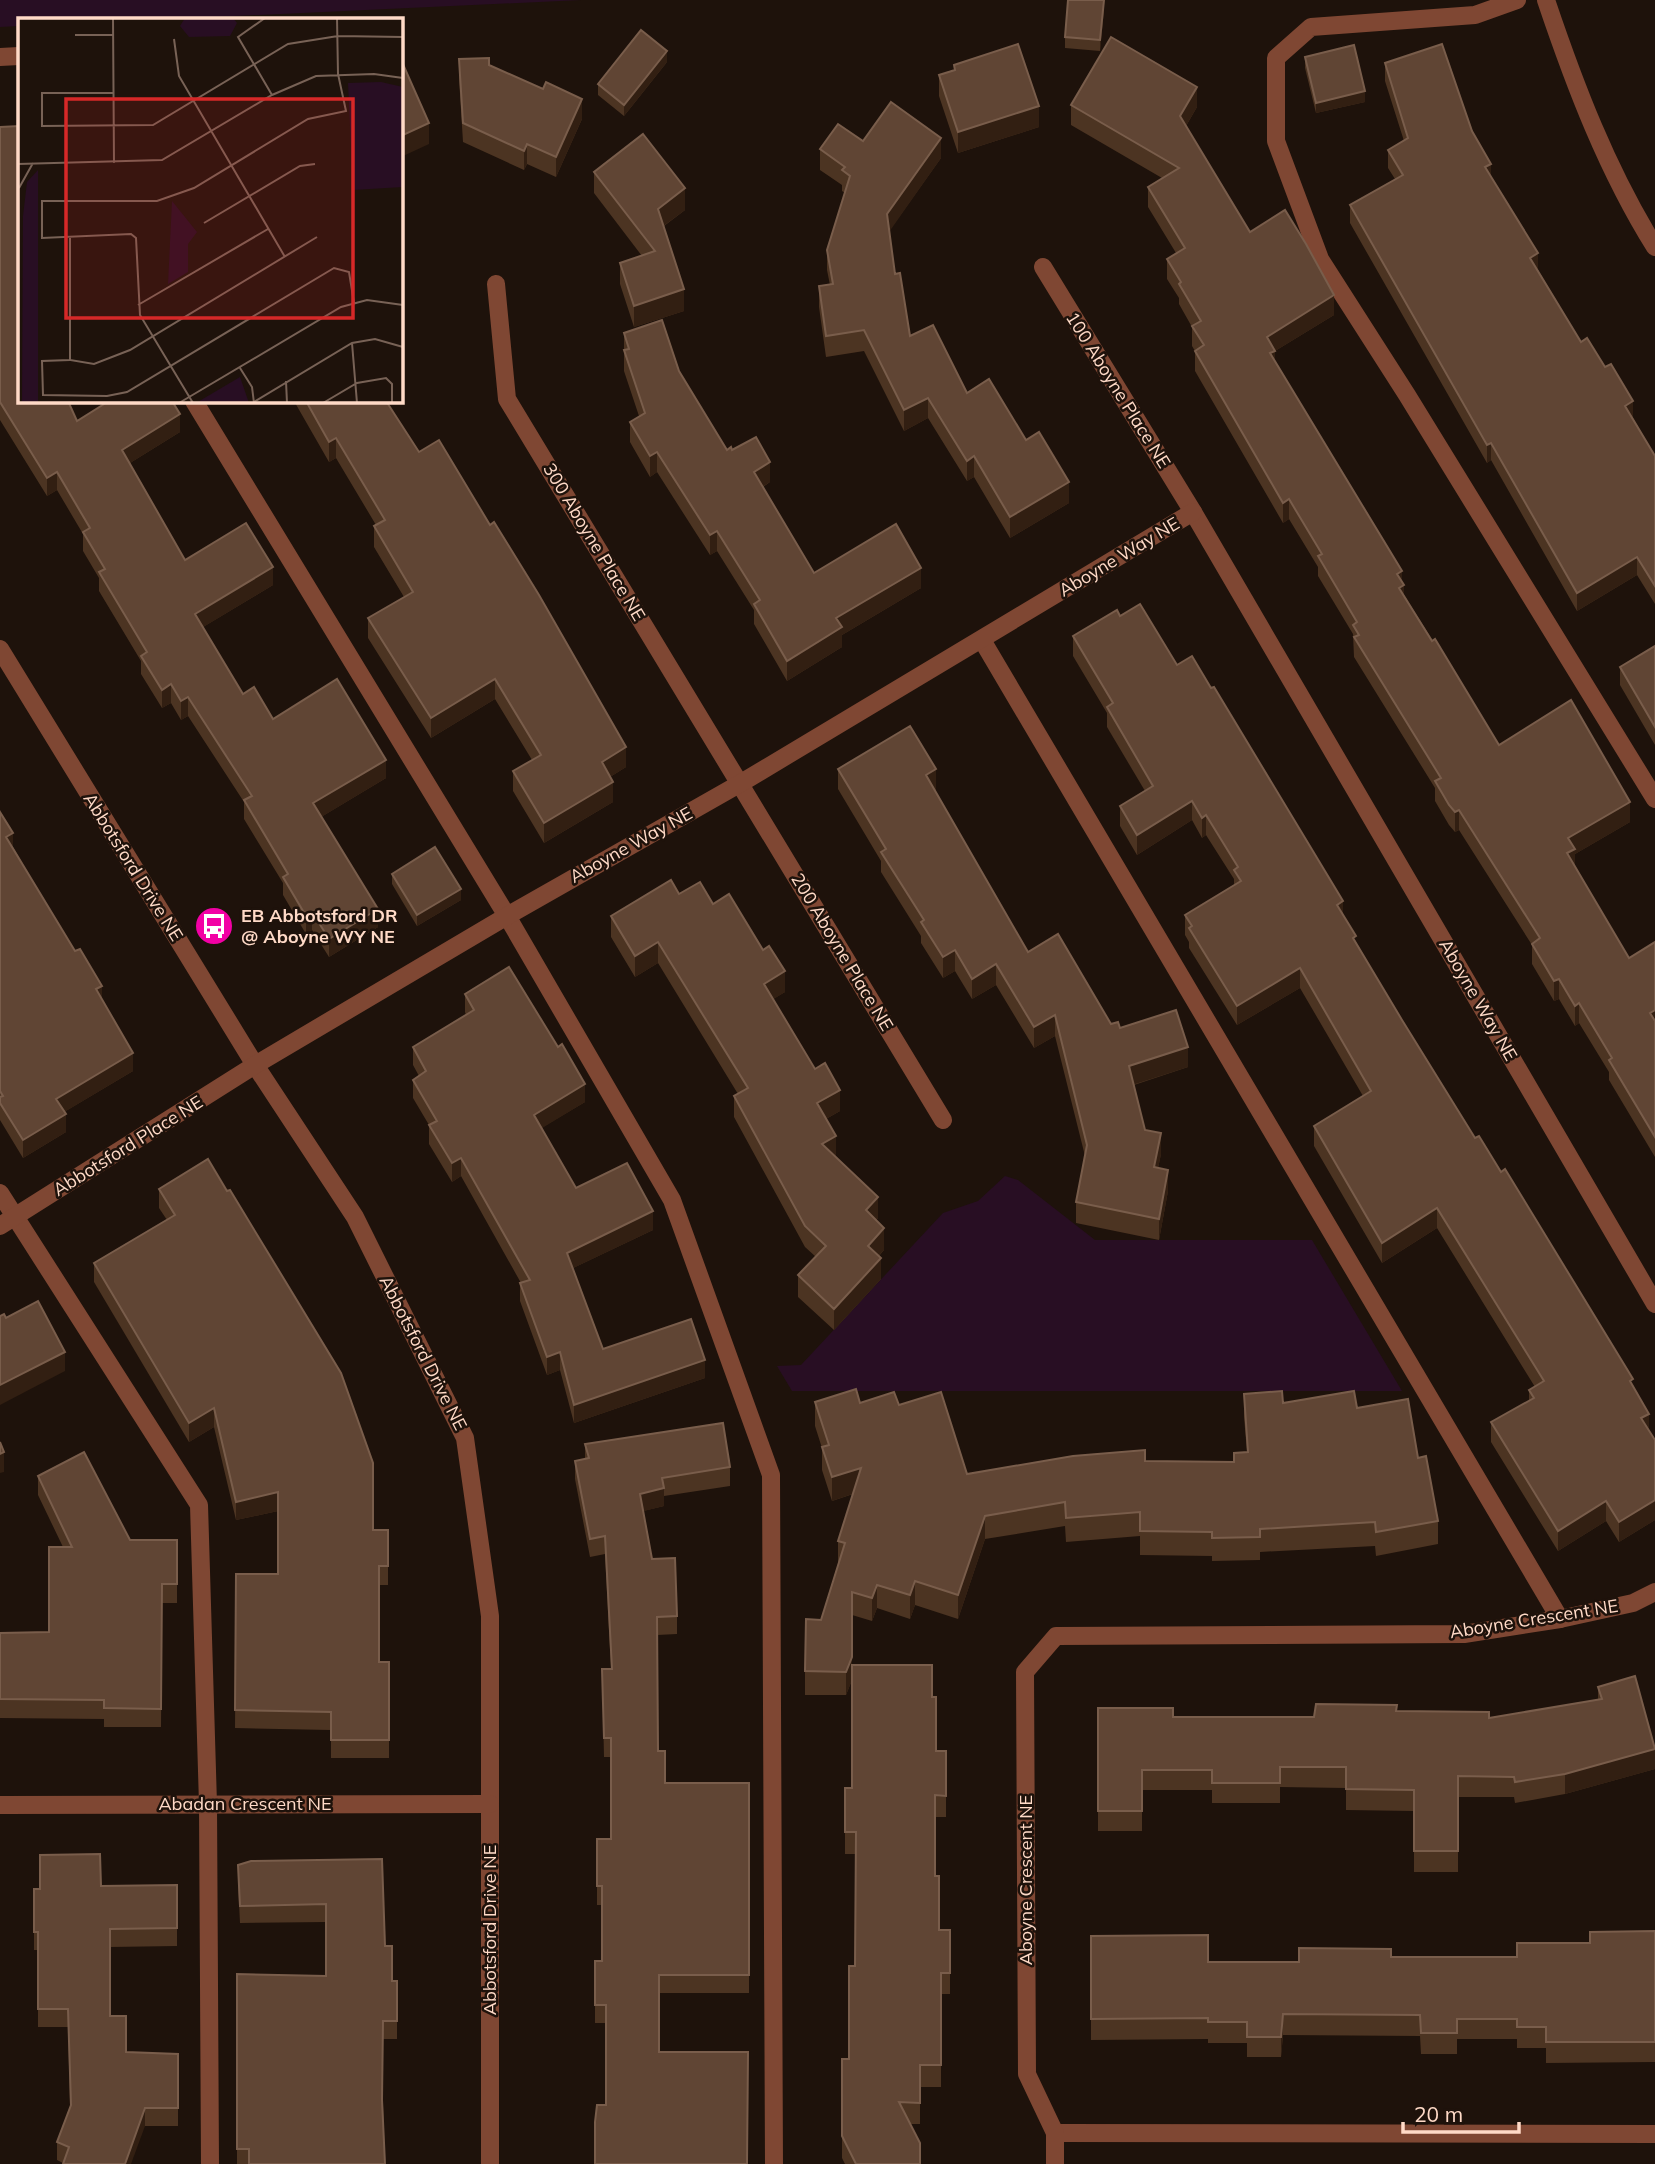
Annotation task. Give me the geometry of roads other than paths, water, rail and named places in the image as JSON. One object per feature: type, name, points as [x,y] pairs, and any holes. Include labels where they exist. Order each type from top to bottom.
[{"type":"street","points":[[1517,0],[1475,15],[1311,27],[1276,58],[1276,141],[1320,259],[1407,395],[1655,799]]},
{"type":"street","points":[[1546,0],[1576,89],[1629,206],[1655,247]]},
{"type":"street","points":[[0,57],[18,56]]},
{"type":"street","name":"100 Aboyne Place NE","points":[[1043,267],[1194,512]]},
{"type":"street","name":"300 Aboyne Place NE","points":[[496,284],[507,399],[741,783]]},
{"type":"street","points":[[195,402],[507,916],[672,1200],[771,1475],[774,2164]]},
{"type":"street","name":"Aboyne Way NE","points":[[255,1065],[507,916],[741,783],[1194,512],[1655,1304]]},
{"type":"street","points":[[982,639],[1559,1619]]},
{"type":"street","name":"Abbotsford Drive NE","points":[[0,649],[255,1065],[355,1217],[465,1438],[491,1616],[491,2164]]},
{"type":"street","name":"200 Aboyne Place NE","points":[[741,783],[943,1120]]},
{"type":"street","name":"Abbotsford Place NE","points":[[8,1222],[255,1065]]},
{"type":"street","points":[[0,1193],[8,1222],[200,1505],[208,1804],[210,2164]]},
{"type":"street","name":"Aboyne Crescent NE","points":[[1055,2133],[1027,2074],[1025,1672],[1056,1636],[1464,1634],[1559,1619],[1633,1602],[1655,1592]]},
{"type":"street","name":"Abadan Crescent NE","points":[[0,1805],[491,1804]]},
{"type":"street","points":[[1055,2164],[1055,2133],[1655,2134]]},
{"type":"place","name":"EB Abbotsford DR @ Aboyne WY NE","points":[[214,926]]}]
